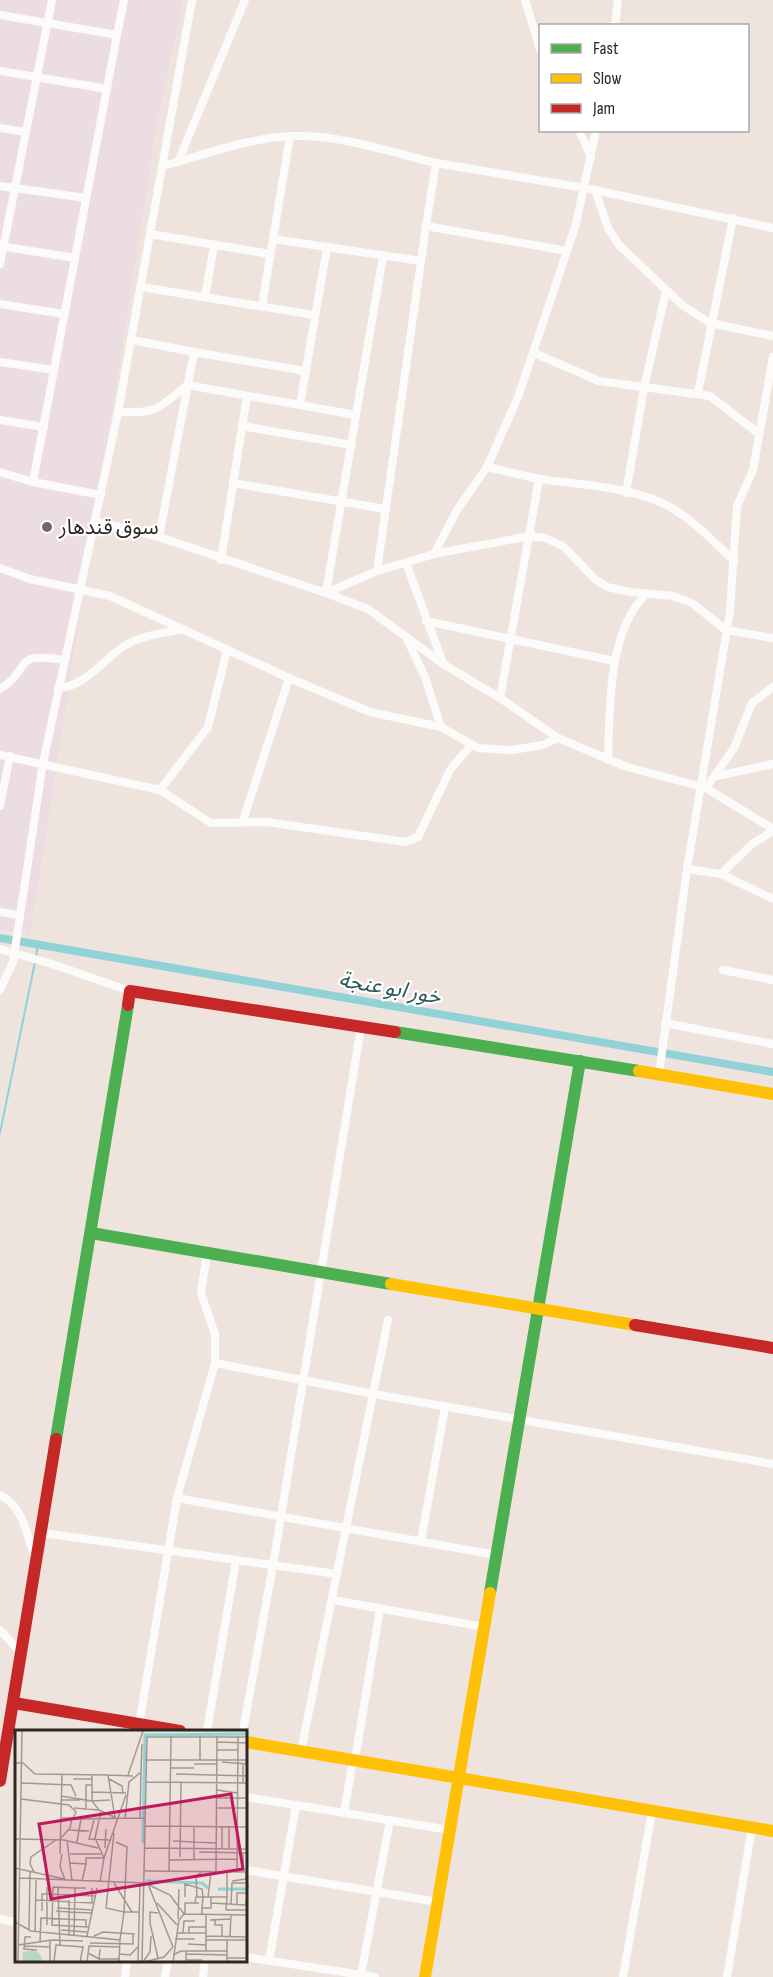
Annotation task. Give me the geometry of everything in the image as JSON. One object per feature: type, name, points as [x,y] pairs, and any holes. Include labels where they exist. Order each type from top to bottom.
[{"type":"street","points":[[0,264],[52,0]]},
{"type":"street","points":[[33,482],[124,0]]},
{"type":"street","points":[[0,990],[10,972],[43,763],[118,412],[192,0]]},
{"type":"street","points":[[178,162],[245,0]]},
{"type":"street","points":[[525,0],[539,44]]},
{"type":"street","points":[[615,24],[618,0]]},
{"type":"street","points":[[0,15],[117,35]]},
{"type":"street","points":[[0,71],[107,89]]},
{"type":"street","points":[[0,128],[26,132]]},
{"type":"street","points":[[580,132],[591,158]]},
{"type":"street","points":[[434,554],[457,510],[487,468],[510,419],[567,251],[585,188],[596,132]]},
{"type":"street","points":[[163,166],[266,140],[290,136],[317,136],[436,163],[585,188],[773,228]]},
{"type":"street","points":[[262,306],[290,136]]},
{"type":"street","points":[[377,571],[436,163]]},
{"type":"street","points":[[0,186],[86,198]]},
{"type":"street","points":[[595,190],[608,228],[632,260],[666,291],[710,323],[773,336]]},
{"type":"street","points":[[698,393],[710,323],[734,218]]},
{"type":"street","points":[[426,226],[567,251]]},
{"type":"street","points":[[150,234],[270,254]]},
{"type":"street","points":[[273,239],[421,261]]},
{"type":"street","points":[[205,297],[214,245]]},
{"type":"street","points":[[2,246],[75,258]]},
{"type":"street","points":[[300,405],[327,247]]},
{"type":"street","points":[[326,593],[383,256]]},
{"type":"street","points":[[141,287],[314,315]]},
{"type":"street","points":[[626,493],[666,291]]},
{"type":"street","points":[[0,304],[64,314]]},
{"type":"street","points":[[132,340],[305,371]]},
{"type":"street","points":[[159,537],[194,352]]},
{"type":"street","points":[[534,353],[589,378],[645,388],[698,393],[718,401],[759,434]]},
{"type":"street","points":[[659,1074],[687,869],[703,787],[726,630],[734,561],[737,506],[753,470],[773,357]]},
{"type":"street","points":[[0,362],[54,370]]},
{"type":"street","points":[[118,412],[143,413],[157,410],[188,385],[356,415]]},
{"type":"street","points":[[222,560],[247,396]]},
{"type":"street","points":[[0,420],[44,427]]},
{"type":"street","points":[[242,426],[352,445]]},
{"type":"street","points":[[487,468],[626,493],[663,503],[676,511],[734,561]]},
{"type":"street","points":[[0,472],[33,482],[101,495]]},
{"type":"street","points":[[500,698],[539,479]]},
{"type":"street","points":[[233,483],[385,509]]},
{"type":"street","points":[[95,521],[159,537],[368,609],[443,664],[500,698],[558,738],[639,771],[703,787],[773,830],[739,854],[721,874]]},
{"type":"street","points":[[326,593],[377,571],[434,554],[530,536],[546,538],[564,547],[596,580],[607,587],[673,596],[693,603],[726,630],[773,638]]},
{"type":"street","points":[[406,563],[443,664]]},
{"type":"street","points":[[0,568],[30,579],[110,596],[289,678],[370,712],[402,721],[441,727],[471,745],[487,750],[512,750],[543,745],[558,738]]},
{"type":"street","points":[[608,760],[615,661],[630,616],[637,603],[646,594]]},
{"type":"street","points":[[426,621],[615,661]]},
{"type":"street","points":[[58,688],[76,685],[102,662],[135,641],[183,629]]},
{"type":"street","points":[[405,634],[425,677],[441,727]]},
{"type":"street","points":[[160,790],[208,727],[227,650]]},
{"type":"street","points":[[0,689],[8,684],[27,659],[35,657],[64,660]]},
{"type":"street","points":[[243,821],[289,678]]},
{"type":"street","points":[[703,787],[717,776],[734,748],[752,703],[773,687]]},
{"type":"street","points":[[0,755],[160,790],[211,823],[243,821],[312,827],[400,842],[414,840],[423,829],[450,770],[471,745]]},
{"type":"street","points":[[0,806],[10,756]]},
{"type":"street","points":[[717,776],[773,764]]},
{"type":"street","points":[[687,869],[721,874],[773,899]]},
{"type":"street","points":[[0,912],[19,915]]},
{"type":"street","points":[[0,949],[14,949],[130,991],[580,1061],[773,1094]]},
{"type":"street","points":[[723,970],[773,980]]},
{"type":"street","points":[[0,1781],[38,1564],[130,991]]},
{"type":"street","points":[[665,1023],[773,1044]]},
{"type":"street","points":[[243,1730],[281,1518],[361,1027]]},
{"type":"street","points":[[425,1977],[580,1061]]},
{"type":"street","points":[[91,1233],[773,1348]]},
{"type":"street","points":[[138,1728],[177,1498],[215,1363],[215,1334],[201,1293],[207,1253]]},
{"type":"street","points":[[301,1751],[388,1320]]},
{"type":"street","points":[[215,1363],[444,1407],[773,1464]]},
{"type":"street","points":[[421,1541],[444,1407]]},
{"type":"street","points":[[0,1495],[13,1503],[18,1511],[38,1564]]},
{"type":"street","points":[[177,1498],[496,1555]]},
{"type":"street","points":[[43,1533],[338,1574]]},
{"type":"street","points":[[207,1730],[236,1560]]},
{"type":"street","points":[[333,1600],[484,1627]]},
{"type":"street","points":[[344,1813],[380,1609]]},
{"type":"street","points":[[0,1630],[22,1654]]},
{"type":"street","points":[[14,1703],[138,1728],[166,1730]]},
{"type":"street","points":[[248,1742],[773,1831]]},
{"type":"street","points":[[248,1797],[450,1830]]},
{"type":"street","points":[[269,1961],[296,1805]]},
{"type":"street","points":[[623,1977],[652,1810]]},
{"type":"street","points":[[361,1975],[390,1820]]},
{"type":"street","points":[[727,1977],[752,1827]]},
{"type":"street","points":[[248,1870],[438,1902]]},
{"type":"street","points":[[0,1919],[15,1922]]},
{"type":"street","points":[[248,1957],[375,1977]]},
{"type":"street","points":[[125,1977],[127,1962]]},
{"type":"street","points":[[165,1977],[168,1962]]},
{"type":"street","points":[[203,1977],[206,1962]]},
{"type":"shaded area","name":"سوق قندهار","points":[[0,0],[183,0],[157,124],[30,936],[0,930]]},
{"type":"waterway","name":"خور ابو عنجة","points":[[0,938],[773,1072]]},
{"type":"waterway","points":[[36,957],[38,944]]},
{"type":"waterway","points":[[0,1133],[35,962]]},
{"type":"traffic: fast","points":[[56,1439],[128,1005]]},
{"type":"traffic: fast","points":[[395,1032],[639,1071]]},
{"type":"traffic: fast","points":[[490,1593],[580,1061]]},
{"type":"traffic: fast","points":[[91,1233],[391,1284]]},
{"type":"traffic: slow","points":[[639,1071],[773,1094]]},
{"type":"traffic: slow","points":[[391,1284],[635,1325]]},
{"type":"traffic: slow","points":[[425,1977],[490,1593]]},
{"type":"traffic: slow","points":[[248,1742],[773,1831]]},
{"type":"traffic: jam","points":[[128,1005],[130,991],[395,1032]]},
{"type":"traffic: jam","points":[[635,1325],[773,1348]]},
{"type":"traffic: jam","points":[[0,1781],[56,1439]]},
{"type":"traffic: jam","points":[[14,1703],[174,1730]]},
{"type":"place","name":"سوق قندهار","points":[[47,527]]}]
